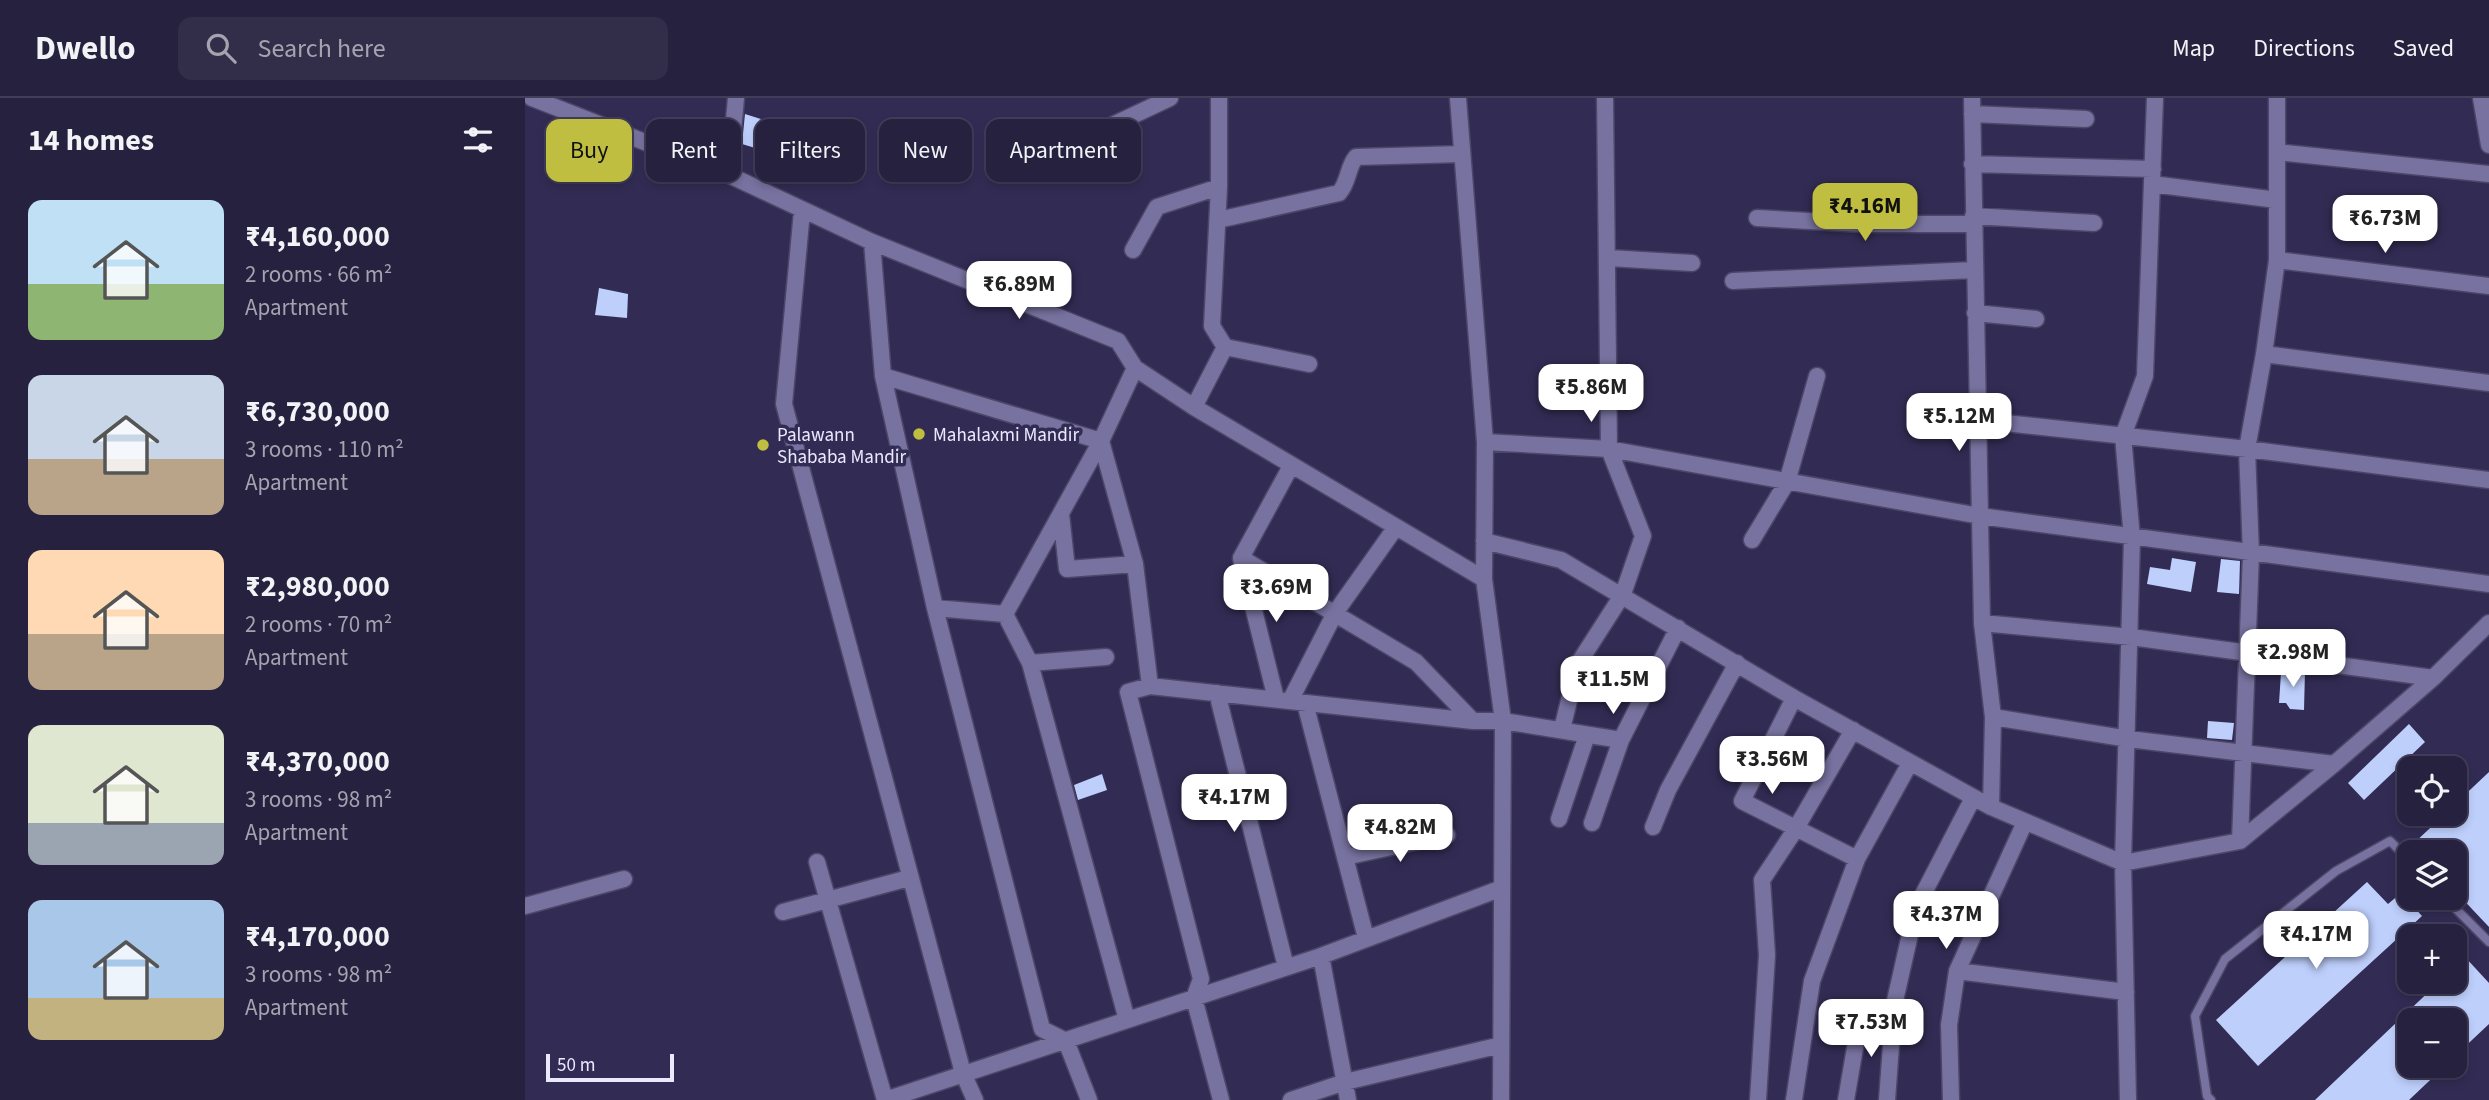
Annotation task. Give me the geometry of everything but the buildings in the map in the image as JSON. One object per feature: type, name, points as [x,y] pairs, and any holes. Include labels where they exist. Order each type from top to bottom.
[{"type":"street","points":[[531,98],[646,143]]},
{"type":"street","points":[[734,119],[736,98]]},
{"type":"street","points":[[1125,119],[1170,98]]},
{"type":"street","points":[[1219,98],[1218,220],[1212,326],[1225,347],[1309,364]]},
{"type":"street","points":[[1458,98],[1485,442],[1484,579],[1503,721],[1501,1100]]},
{"type":"street","points":[[1562,729],[1578,664],[1623,594],[1643,536],[1609,449],[1609,258],[1605,98]]},
{"type":"street","points":[[2128,1100],[2123,863],[2129,739],[2132,538],[2123,436],[2145,376],[2155,98]]},
{"type":"street","points":[[2239,841],[2251,554],[2247,449],[2265,354],[2277,260],[2277,98]]},
{"type":"street","points":[[2484,103],[2489,145]]},
{"type":"street","points":[[1991,807],[1993,717],[1982,623],[1972,106],[2086,118]]},
{"type":"street","points":[[2277,152],[2489,174]]},
{"type":"street","points":[[1218,220],[1339,193],[1345,187],[1351,163],[1356,158],[1462,155]]},
{"type":"street","points":[[1972,164],[2153,177],[2277,200]]},
{"type":"street","points":[[741,181],[872,242],[1118,341],[1135,368],[1194,408],[1484,579]]},
{"type":"street","points":[[1133,250],[1157,207],[1219,187]]},
{"type":"street","points":[[802,211],[785,404],[909,878],[963,1073],[975,1100]]},
{"type":"street","points":[[1757,218],[1863,224],[1973,220],[2094,223]]},
{"type":"street","points":[[872,242],[883,376],[935,608],[1042,1030],[1066,1041],[1089,1100]]},
{"type":"street","points":[[1609,258],[1692,264]]},
{"type":"street","points":[[2277,260],[2489,286]]},
{"type":"street","points":[[1734,281],[1974,270]]},
{"type":"street","points":[[1975,313],[2036,319]]},
{"type":"street","points":[[1194,408],[1225,347]]},
{"type":"street","points":[[2265,354],[2489,383]]},
{"type":"street","points":[[1005,614],[1101,441],[1135,368]]},
{"type":"street","points":[[883,376],[1101,441]]},
{"type":"street","points":[[1752,540],[1787,482],[1817,376]]},
{"type":"street","points":[[1977,420],[2247,449],[2489,480]]},
{"type":"street","points":[[1101,441],[1135,564],[1150,686]]},
{"type":"street","points":[[1485,442],[1609,449],[1980,516],[2489,584]]},
{"type":"street","points":[[1291,466],[1241,558],[1345,857],[1366,938]]},
{"type":"street","points":[[1061,514],[1067,569],[1135,564]]},
{"type":"street","points":[[1290,701],[1335,613],[1397,527]]},
{"type":"street","points":[[1484,541],[1561,559],[1794,698],[1973,798],[2123,863],[2239,841],[2334,764],[2433,678],[2489,623]]},
{"type":"street","points":[[1241,558],[1416,662],[1473,721]]},
{"type":"street","points":[[935,608],[1005,614]]},
{"type":"street","points":[[1005,614],[1030,663],[1127,1020]]},
{"type":"street","points":[[1982,623],[2130,637],[2433,678]]},
{"type":"street","points":[[1592,823],[1621,740],[1678,628]]},
{"type":"street","points":[[1030,663],[1106,657]]},
{"type":"street","points":[[1653,827],[1668,790],[1737,663]]},
{"type":"street","points":[[1221,1100],[1193,999],[1201,979],[1128,692],[1150,686],[1217,692],[1473,721],[1503,721],[1621,740]]},
{"type":"street","points":[[1217,692],[1286,967]]},
{"type":"street","points":[[1794,698],[1742,801],[1857,859]]},
{"type":"street","points":[[1993,717],[2129,739],[2334,764]]},
{"type":"street","points":[[1758,1100],[1767,955],[1762,880],[1795,830],[1853,730]]},
{"type":"street","points":[[1559,819],[1587,735]]},
{"type":"street","points":[[1794,1100],[1812,981],[1857,859],[1910,762]]},
{"type":"street","points":[[1887,1100],[1894,1006],[1916,908],[1973,798]]},
{"type":"street","points":[[1951,1100],[1949,1025],[1957,971],[2025,822]]},
{"type":"street","points":[[1345,857],[1447,835]]},
{"type":"street","points":[[817,862],[885,1100],[1321,956],[1502,888]]},
{"type":"street","points":[[783,912],[909,878]]},
{"type":"street","points":[[525,906],[624,879]]},
{"type":"street","points":[[1321,956],[1348,1100]]},
{"type":"street","points":[[1957,971],[2126,992]]},
{"type":"street","points":[[1846,1100],[1861,1013]]},
{"type":"street","points":[[1291,1100],[1345,1082],[1501,1045]]},
{"type":"lane","points":[[2211,1100],[2207,1096],[2195,1016],[2225,959],[2336,871],[2390,841],[2397,848]]},
{"type":"lane","points":[[2457,910],[2489,942]]},
{"type":"place","name":"Mahalaxmi Mandir","points":[[919,434]]},
{"type":"place","name":"Palawann Shababa Mandir","points":[[763,445]]}]
